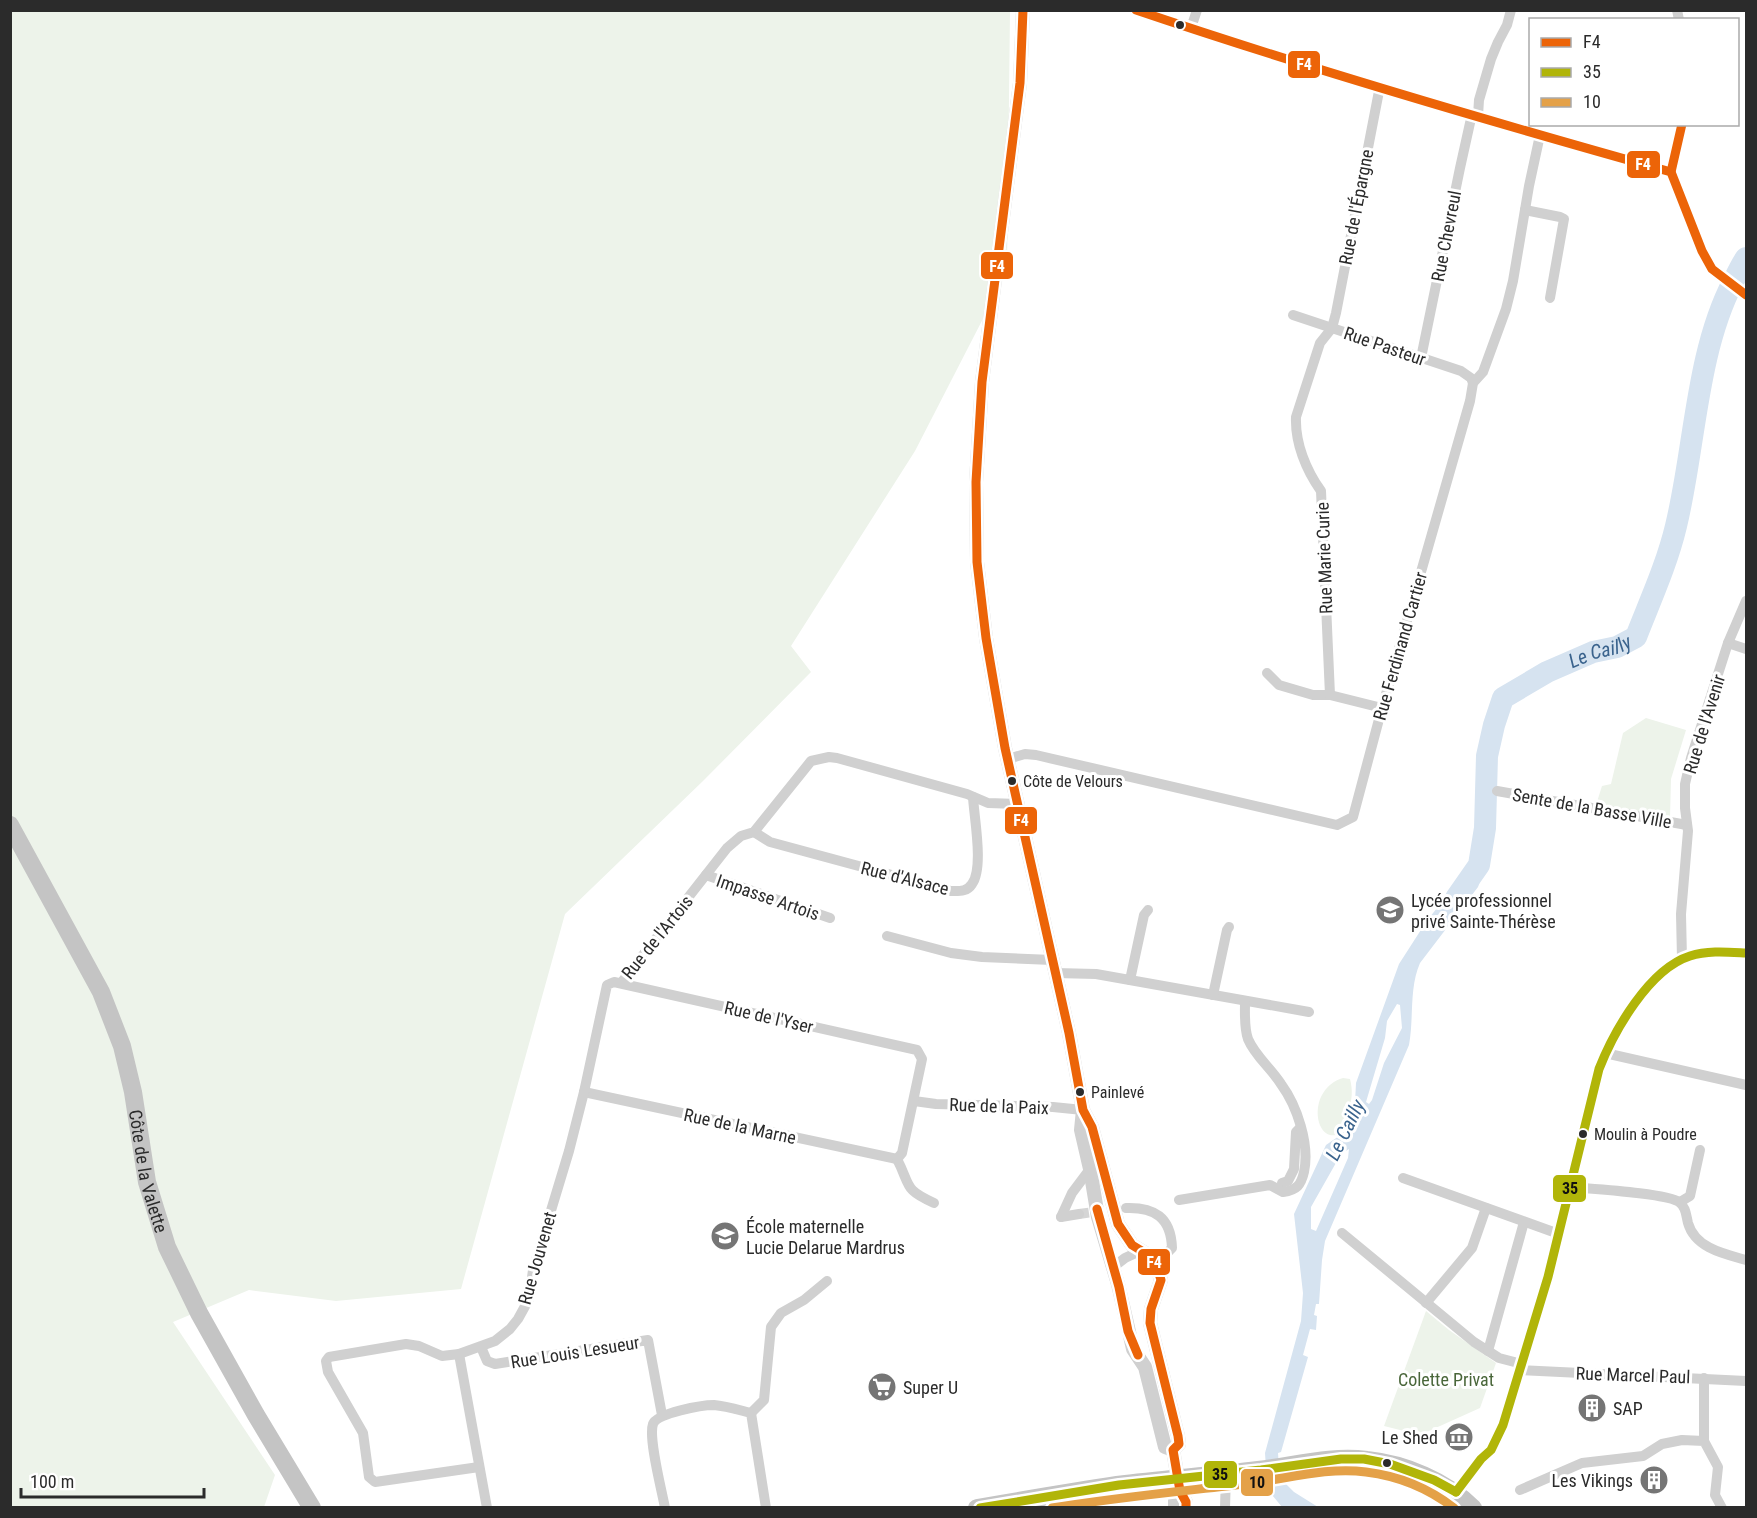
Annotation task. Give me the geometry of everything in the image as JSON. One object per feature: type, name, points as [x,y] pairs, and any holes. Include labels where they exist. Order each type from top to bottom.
[{"type":"main road","name":"Côte de la Valette","points":[[10,825],[113,1019],[133,1092],[147,1182],[167,1247],[199,1313],[312,1508]]},
{"type":"main road","points":[[977,1508],[1119,1485],[1178,1485],[1226,1474],[1341,1459],[1364,1459],[1402,1468],[1434,1480],[1456,1492],[1473,1508]]},
{"type":"street","points":[[1023,10],[1017,112],[982,382],[976,507],[977,562],[985,627],[1007,754],[1069,1032],[1083,1110],[1081,1130],[1098,1217],[1118,1284],[1133,1349],[1147,1373],[1166,1447],[1173,1450]]},
{"type":"street","points":[[1136,10],[1540,135],[1671,172]]},
{"type":"street","points":[[1191,28],[1197,10]]},
{"type":"street","name":"Rue Chevreul","points":[[1421,358],[1460,168],[1491,59],[1507,25],[1511,10]]},
{"type":"street","name":"Rue de l'Épargne","points":[[1332,327],[1380,86]]},
{"type":"street","points":[[1682,126],[1671,172],[1702,251],[1712,269],[1743,293]]},
{"type":"street","name":"Rue Ferdinand Cartier","points":[[1007,754],[1036,755],[1337,825],[1353,818],[1470,401],[1473,383],[1483,372],[1514,281],[1540,135]]},
{"type":"street","points":[[1525,210],[1564,219],[1550,298]]},
{"type":"street","name":"Rue Pasteur","points":[[1293,315],[1461,371],[1471,378],[1473,383]]},
{"type":"street","name":"Rue Marie Curie","points":[[1330,695],[1321,491],[1306,466],[1296,429],[1296,417],[1320,343],[1332,327]]},
{"type":"street","name":"Rue de l'Avenir","points":[[1682,959],[1681,914],[1687,825],[1685,784],[1691,758],[1728,643],[1746,601]]},
{"type":"street","points":[[1728,643],[1746,649]]},
{"type":"street","points":[[1267,673],[1279,685],[1313,695],[1330,695],[1382,708]]},
{"type":"street","name":"Rue de l'Artois","points":[[569,1151],[607,985],[611,982],[621,984],[706,875],[734,842],[741,836],[753,832],[805,767],[819,758],[837,758],[973,797]]},
{"type":"street","name":"Sente de la Basse Ville","points":[[1497,791],[1687,825]]},
{"type":"street","points":[[973,797],[988,803],[1019,804]]},
{"type":"street","name":"Rue d'Alsace","points":[[753,832],[770,843],[951,891],[962,891],[972,885],[977,872],[973,797]]},
{"type":"street","name":"Impasse Artois","points":[[706,875],[830,918]]},
{"type":"street","points":[[1130,980],[1144,915],[1148,910]]},
{"type":"street","points":[[1213,995],[1229,927]]},
{"type":"street","points":[[887,936],[951,953],[1054,966],[1309,1012]]},
{"type":"street","points":[[1456,1492],[1493,1446],[1503,1425],[1559,1234],[1596,1079],[1615,1032],[1640,996],[1655,980],[1682,959],[1705,953],[1746,952]]},
{"type":"street","name":"Rue de l'Yser","points":[[621,984],[917,1050],[922,1059],[914,1101]]},
{"type":"street","points":[[1179,1200],[1270,1185],[1283,1192],[1296,1189],[1301,1181],[1305,1156],[1303,1133],[1296,1109],[1281,1083],[1256,1054],[1247,1038],[1245,1002]]},
{"type":"street","points":[[1605,1053],[1746,1085]]},
{"type":"street","name":"Rue de la Marne","points":[[584,1092],[897,1159]]},
{"type":"street","points":[[914,1101],[903,1153],[897,1159],[910,1189],[934,1203]]},
{"type":"street","name":"Rue de la Paix","points":[[914,1101],[936,1104],[1083,1110]]},
{"type":"street","points":[[1083,1110],[1092,1127],[1118,1224],[1132,1245],[1145,1253],[1157,1267],[1161,1280],[1151,1309],[1150,1323],[1178,1436],[1179,1443],[1173,1450],[1178,1485],[1186,1502],[1186,1508]]},
{"type":"street","points":[[1282,1183],[1288,1181],[1294,1169],[1296,1132],[1300,1128]]},
{"type":"street","points":[[1680,1202],[1690,1196],[1700,1150]]},
{"type":"street","name":"Rue Jouvenet","points":[[459,1354],[495,1341],[510,1329],[529,1299],[536,1261],[569,1151]]},
{"type":"street","points":[[1079,1214],[1061,1217],[1071,1193],[1090,1169]]},
{"type":"street","points":[[1403,1178],[1559,1234]]},
{"type":"street","points":[[1570,1187],[1665,1196],[1680,1202],[1694,1237],[1703,1245],[1746,1260]]},
{"type":"street","points":[[1112,1268],[1125,1258],[1145,1253],[1167,1253],[1172,1248],[1169,1230],[1164,1220],[1144,1207],[1126,1208]]},
{"type":"street","points":[[1426,1303],[1472,1248],[1486,1208]]},
{"type":"street","points":[[1488,1351],[1524,1222]]},
{"type":"street","name":"Rue Marcel Paul","points":[[1342,1233],[1488,1351],[1521,1367],[1746,1381]]},
{"type":"street","points":[[751,1413],[764,1400],[771,1327],[781,1313],[804,1300],[827,1281]]},
{"type":"street","name":"Rue Louis Lesueur","points":[[481,1347],[487,1361],[495,1364],[648,1340],[662,1415],[654,1421],[652,1432],[665,1508]]},
{"type":"street","points":[[479,1467],[375,1482],[369,1478],[363,1433],[328,1372],[326,1361],[329,1357],[406,1344],[419,1346],[442,1356],[459,1354],[487,1508]]},
{"type":"street","points":[[1142,1362],[1158,1358]]},
{"type":"street","points":[[1704,1378],[1704,1442],[1718,1467],[1715,1495],[1722,1508]]},
{"type":"street","points":[[662,1415],[713,1405],[751,1413]]},
{"type":"street","points":[[751,1413],[765,1508]]},
{"type":"street","points":[[1520,1490],[1582,1463],[1642,1456],[1662,1443],[1682,1440],[1704,1442]]},
{"type":"street","points":[[1225,1508],[1226,1474]]},
{"type":"street","points":[[1175,1508],[1178,1485]]},
{"type":"green space","points":[[10,11],[1010,11],[1007,272],[915,451],[791,646],[811,672],[703,781],[565,914],[461,1289],[336,1301],[249,1290],[173,1322],[275,1475],[264,1507],[11,1507]]},
{"type":"green space","points":[[1646,718],[1686,730],[1671,779],[1670,818],[1596,805],[1602,786],[1611,784],[1623,733]]},
{"type":"green space","points":[[1343,1078],[1350,1079],[1351,1102],[1336,1135],[1329,1134],[1323,1130],[1319,1122],[1319,1102],[1331,1084]]},
{"type":"green space","name":"Colette Privat","points":[[1426,1311],[1496,1363],[1480,1408],[1420,1435],[1384,1426]]},
{"type":"water","points":[[1466,871],[1482,875],[1478,887],[1420,963],[1414,983],[1409,1045],[1325,1241],[1319,1304],[1316,1304],[1314,1315],[1317,1316],[1316,1330],[1310,1329],[1303,1355],[1308,1357],[1281,1452],[1278,1453],[1280,1482],[1283,1481],[1294,1492],[1318,1507],[1282,1507],[1263,1484],[1267,1483],[1265,1453],[1301,1321],[1303,1293],[1294,1214],[1326,1145],[1342,1134],[1355,1103],[1356,1083],[1399,964],[1426,922]],"holes":[[[1397,1004],[1400,1005],[1402,1028],[1384,1063],[1369,1104],[1366,1102],[1385,1038],[1387,1021]],[[1349,1149],[1348,1158],[1316,1231],[1311,1229],[1311,1207],[1341,1154]]]},
{"type":"waterway","name":"Le Cailly","points":[[1456,898],[1479,865],[1485,828],[1487,756],[1503,698],[1547,672],[1593,652],[1617,647],[1636,637],[1663,568],[1676,526],[1711,339],[1733,282],[1746,258]]},
{"type":"tunnel","points":[[1079,1214],[1121,1208]]},
{"type":"transit line","name":"F4","points":[[1023,10],[1020,83],[982,382],[976,482],[977,562],[986,638],[1005,748],[1069,1033],[1083,1110],[1092,1127],[1118,1224],[1132,1245],[1150,1256],[1161,1280],[1151,1309],[1150,1323],[1178,1436],[1179,1444],[1173,1450],[1180,1491],[1186,1502],[1186,1508]]},
{"type":"transit line","name":"F4","points":[[1136,10],[1403,95],[1671,172],[1702,251],[1712,269],[1746,295]]},
{"type":"transit line","name":"F4","points":[[1671,172],[1682,126]]},
{"type":"transit line","name":"35","points":[[1456,1492],[1481,1459],[1491,1450],[1503,1425],[1548,1277],[1599,1069],[1614,1037],[1647,987],[1675,963],[1704,953],[1746,953]]},
{"type":"transit line","name":"F4","points":[[1097,1209],[1119,1287],[1128,1331],[1138,1355]]},
{"type":"transit line","name":"35","points":[[980,1508],[1119,1485],[1341,1459],[1364,1459],[1390,1464],[1434,1480],[1456,1492]]},
{"type":"transit line","name":"10","points":[[1052,1508],[1338,1471],[1366,1472],[1401,1480],[1434,1494],[1454,1508]]},
{"type":"place","name":"Côte de Velours","points":[[1012,781]]},
{"type":"place","name":"Lycée professionnel privé Sainte-Thérèse","points":[[1390,910]]},
{"type":"place","name":"Painlevé","points":[[1080,1092]]},
{"type":"place","name":"Moulin à Poudre","points":[[1583,1134]]},
{"type":"place","name":"École maternelle Lucie Delarue Mardrus","points":[[725,1236]]},
{"type":"place","name":"Super U","points":[[882,1387]]},
{"type":"place","name":"SAP","points":[[1592,1408]]},
{"type":"place","name":"Le Shed","points":[[1459,1437]]},
{"type":"place","name":"Les Vikings","points":[[1654,1480]]}]
